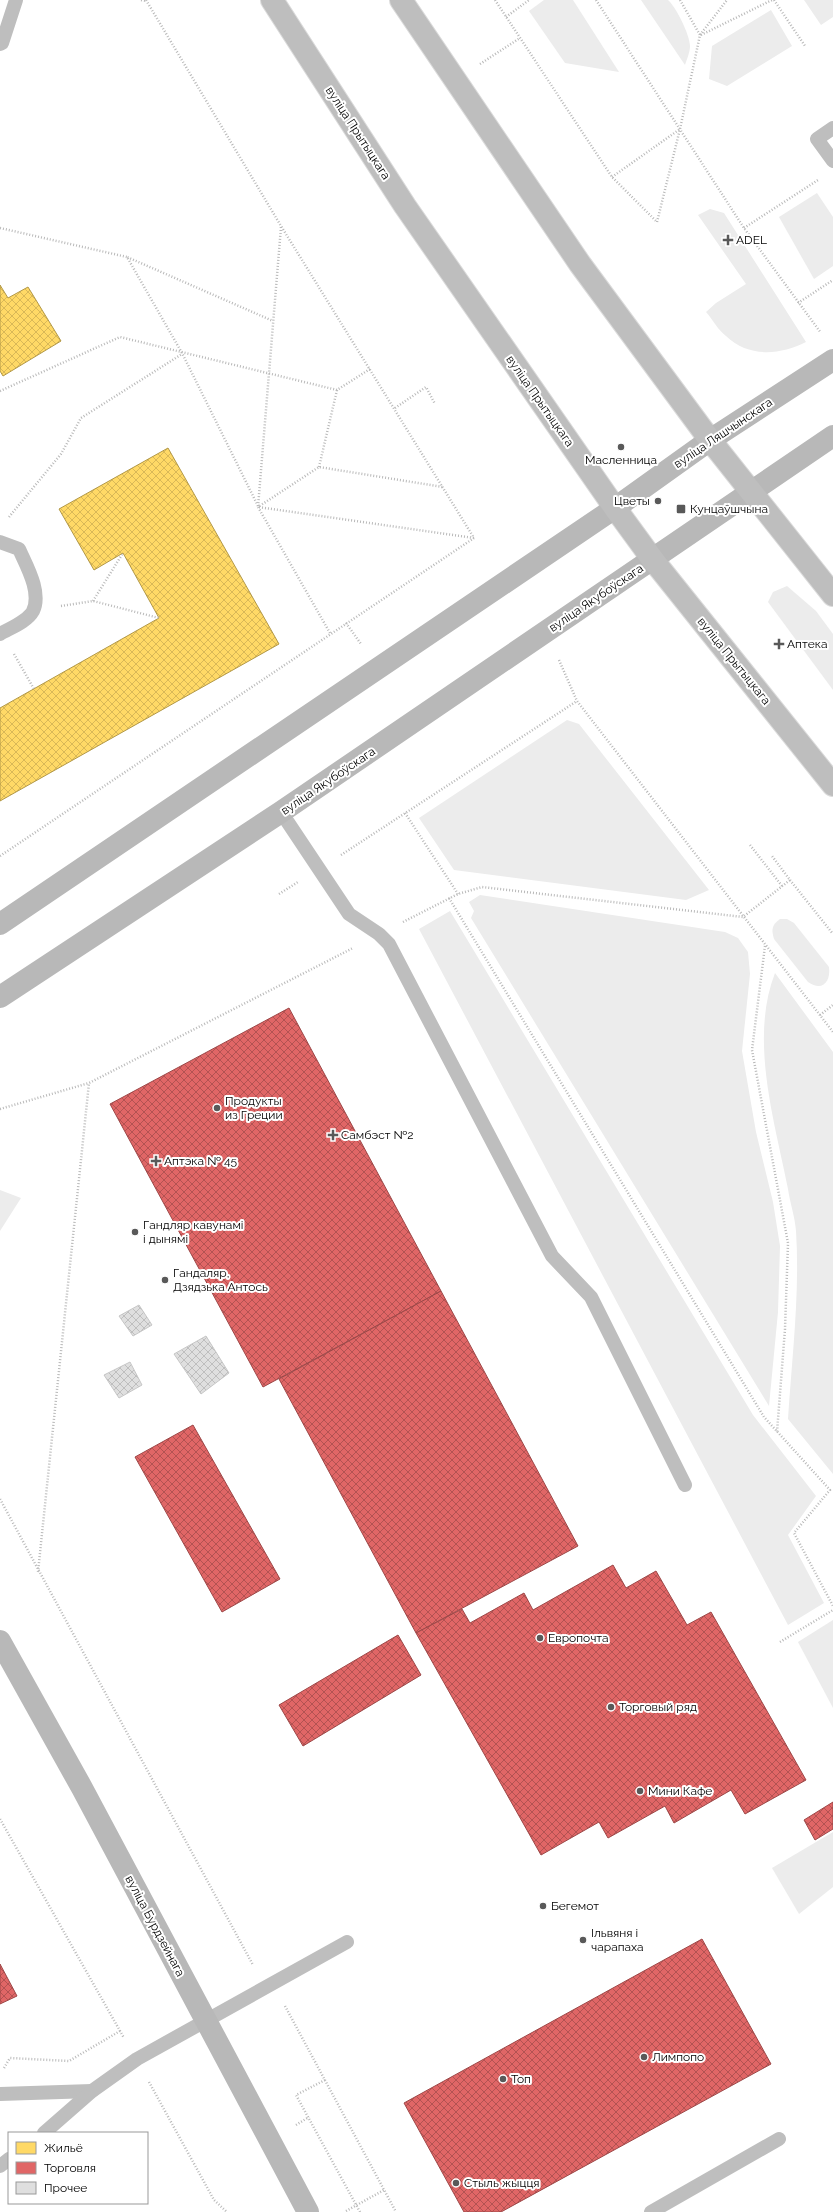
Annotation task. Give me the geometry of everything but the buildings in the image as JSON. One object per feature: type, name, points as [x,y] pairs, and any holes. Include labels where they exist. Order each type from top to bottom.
[{"type":"main road","name":"вуліца Прытыцкага","points":[[272,0],[405,206],[615,508],[653,560],[833,785]]},
{"type":"main road","points":[[401,0],[580,264],[710,440],[833,595]]},
{"type":"main road","name":"вуліца Ляшчынскага","points":[[615,508],[710,440],[833,360]]},
{"type":"main road","points":[[653,560],[833,436]]},
{"type":"main road","points":[[0,924],[615,508]]},
{"type":"main road","name":"вуліца Якубоўскага","points":[[0,997],[281,812],[653,560]]},
{"type":"main road","name":"вуліца Бурдзейнага","points":[[0,1641],[82,1788],[308,2212]]},
{"type":"lane","points":[[0,44],[2,43],[16,0]]},
{"type":"lane","points":[[833,128],[817,139],[833,161]]},
{"type":"lane","points":[[0,542],[18,548],[36,588],[33,610],[22,622],[1,634]]},
{"type":"lane","points":[[281,812],[349,914],[379,934],[389,944],[552,1256],[591,1297],[685,1485]]},
{"type":"lane","points":[[45,2132],[92,2091],[137,2059],[348,1942]]},
{"type":"lane","points":[[0,2094],[92,2091]]},
{"type":"lane","points":[[651,2212],[779,2139]]},
{"type":"lane","points":[[0,2166],[8,2160]]},
{"type":"path","points":[[141,0],[147,1],[281,226],[444,487],[474,538]]},
{"type":"path","points":[[495,0],[612,178],[656,222],[680,129],[700,35],[727,0]]},
{"type":"path","points":[[506,17],[530,0]]},
{"type":"path","points":[[596,0],[744,228],[822,334]]},
{"type":"path","points":[[680,0],[700,35]]},
{"type":"path","points":[[700,35],[773,0],[805,46]]},
{"type":"path","points":[[456,80],[520,38]]},
{"type":"path","points":[[612,178],[680,129]]},
{"type":"path","points":[[744,228],[820,179]]},
{"type":"path","points":[[258,507],[281,226]]},
{"type":"path","points":[[0,228],[127,257],[273,321]]},
{"type":"path","points":[[127,257],[182,353],[258,507],[330,634]]},
{"type":"path","points":[[798,303],[833,280]]},
{"type":"path","points":[[0,391],[120,337],[337,390]]},
{"type":"path","points":[[5,522],[61,454],[81,418],[182,353]]},
{"type":"path","points":[[319,467],[337,390],[370,369]]},
{"type":"path","points":[[395,408],[426,388],[435,404]]},
{"type":"path","points":[[258,507],[319,467],[444,487]]},
{"type":"path","points":[[258,507],[474,538]]},
{"type":"path","points":[[0,856],[474,538]]},
{"type":"path","points":[[93,601],[123,553]]},
{"type":"path","points":[[33,610],[93,601],[159,618]]},
{"type":"path","points":[[1,634],[34,689]]},
{"type":"path","points":[[558,658],[577,701],[833,1032]]},
{"type":"path","points":[[458,894],[405,813],[577,701]]},
{"type":"path","points":[[750,845],[782,886]]},
{"type":"path","points":[[772,856],[833,934]]},
{"type":"path","points":[[0,1109],[89,1083],[449,898],[482,887],[743,917],[790,880]]},
{"type":"path","points":[[449,898],[764,1417],[830,1490]]},
{"type":"path","points":[[765,946],[752,1050],[788,1243],[785,1329],[777,1432]]},
{"type":"path","points":[[820,1015],[833,1005]]},
{"type":"path","points":[[38,1572],[89,1083]]},
{"type":"path","points":[[833,1486],[794,1533],[833,1606]]},
{"type":"path","points":[[0,1499],[38,1572],[256,1970],[281,1998],[396,2212]]},
{"type":"path","points":[[780,1642],[833,1610]]},
{"type":"path","points":[[0,1819],[137,2059],[214,2200],[227,2212]]},
{"type":"path","points":[[0,2073],[10,2058],[69,2061],[120,2031]]},
{"type":"path","points":[[325,2080],[296,2095],[360,2212]]},
{"type":"path","points":[[346,2211],[384,2190]]},
{"type":"shaded area","points":[[544,0],[573,0],[619,72],[565,63],[529,11]]},
{"type":"shaded area","points":[[641,0],[668,0],[675,9],[685,28],[690,46],[690,51],[685,65]]},
{"type":"shaded area","points":[[804,0],[833,0],[833,17],[821,25]]},
{"type":"shaded area","points":[[771,10],[792,46],[727,86],[709,79],[712,46]]},
{"type":"shaded area","points":[[817,193],[833,217],[833,266],[814,279],[779,217]]},
{"type":"shaded area","points":[[710,209],[724,213],[806,342],[786,350],[775,352],[755,351],[745,348],[723,334],[706,312],[716,303],[746,284],[698,215]]},
{"type":"shaded area","points":[[787,586],[816,611],[833,634],[833,690],[768,602],[773,592]]},
{"type":"shaded area","points":[[567,720],[579,724],[709,890],[686,900],[454,870],[419,818]]},
{"type":"shaded area","points":[[480,895],[725,932],[738,938],[748,952],[750,974],[742,1051],[756,1132],[773,1202],[780,1246],[778,1312],[769,1406],[471,918],[474,911],[469,902]]},
{"type":"shaded area","points":[[450,911],[753,1415],[816,1496],[788,1535],[824,1603],[788,1625],[419,929]]},
{"type":"shaded area","points":[[780,919],[787,919],[794,923],[829,967],[829,977],[821,986],[813,985],[808,982],[774,939],[773,928],[775,923]]},
{"type":"shaded area","points":[[775,973],[833,1052],[833,1474],[788,1419],[795,1325],[797,1254],[795,1220],[771,1109],[764,1053],[764,1026],[768,999]]},
{"type":"shaded area","points":[[0,1190],[21,1198],[0,1231]]},
{"type":"shaded area","points":[[833,1620],[833,1708],[798,1642]]},
{"type":"shaded area","points":[[833,1832],[833,1887],[799,1914],[772,1868]]},
{"type":"place","name":"ADEL","points":[[728,240]]},
{"type":"place","name":"Масленница","points":[[621,447]]},
{"type":"place","name":"Цветы","points":[[658,501]]},
{"type":"place","name":"Кунцаўшчына","points":[[681,509]]},
{"type":"place","name":"Аптека","points":[[779,644]]},
{"type":"place","name":"Продукты из Греции","points":[[217,1108]]},
{"type":"place","name":"Самбэст №2","points":[[333,1135]]},
{"type":"place","name":"Аптэка № 45","points":[[156,1161]]},
{"type":"place","name":"Гандляр кавунамі і дынямі","points":[[135,1232]]},
{"type":"place","name":"Гандаляр, Дзядзька Антось","points":[[165,1280]]},
{"type":"place","name":"Европочта","points":[[540,1638]]},
{"type":"place","name":"Торговый ряд","points":[[611,1707]]},
{"type":"place","name":"Мини Кафе","points":[[640,1791]]},
{"type":"place","name":"Бегемот","points":[[543,1906]]},
{"type":"place","name":"Ільвяня і чарапаха","points":[[583,1940]]},
{"type":"place","name":"Лимпопо","points":[[644,2057]]},
{"type":"place","name":"Топ","points":[[503,2079]]},
{"type":"place","name":"Стыль жыцця","points":[[456,2183]]}]
